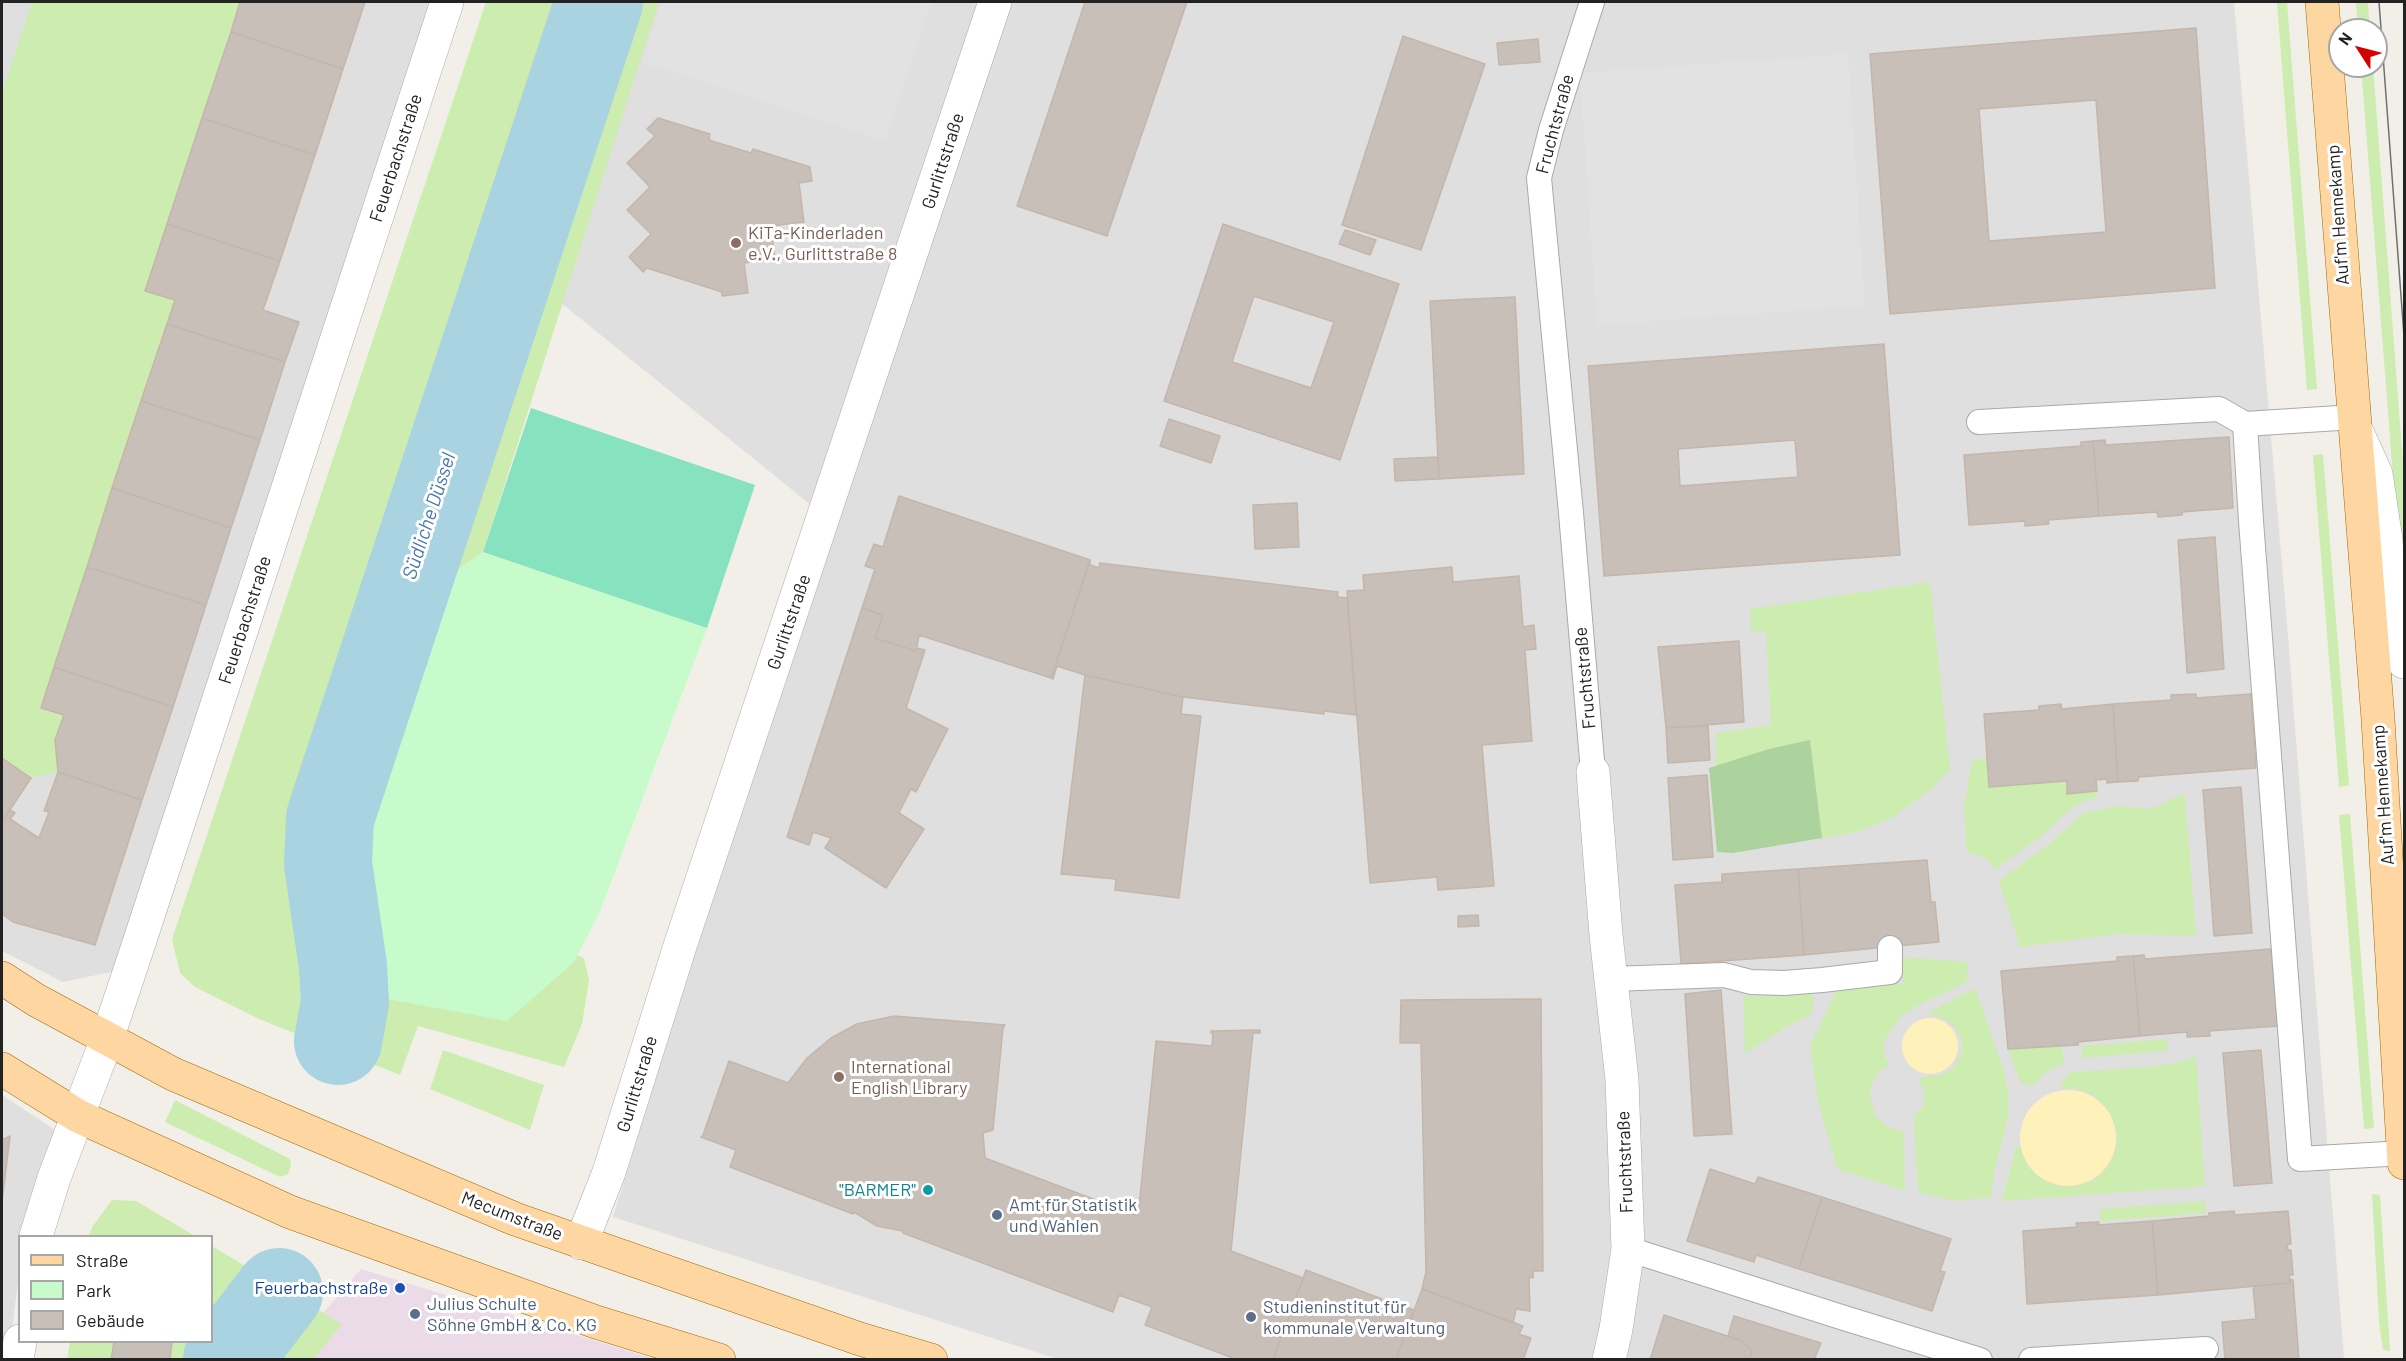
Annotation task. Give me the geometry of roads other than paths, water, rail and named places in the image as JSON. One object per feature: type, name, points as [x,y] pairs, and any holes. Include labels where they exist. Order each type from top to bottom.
[{"type":"main road","name":"Auf'm Hennekamp","points":[[2322,2],[2384,804],[2404,1163]]},
{"type":"main road","name":"Mecumstraße","points":[[2,978],[36,1000],[107,1039],[203,1088],[515,1219],[860,1338],[931,1359]]},
{"type":"main road","points":[[2,1069],[78,1116],[290,1212],[596,1322],[718,1359]]},
{"type":"street","name":"Feuerbachstraße","points":[[36,1235],[54,1178],[107,1039],[447,2]]},
{"type":"street","name":"Gurlittstraße","points":[[581,1243],[609,1172],[680,946],[995,2]]},
{"type":"street","name":"Auf'm Hennekamp","points":[[2355,422],[2376,474],[2386,540],[2393,634],[2404,662]]},
{"type":"street","name":"Fruchtstraße","points":[[1593,772],[1622,1080],[1628,1249],[1609,1359]]},
{"type":"street","points":[[17,1359],[20,1343]]},
{"type":"lane","points":[[1592,2],[1600,2]]},
{"type":"lane","name":"Fruchtstraße","points":[[1592,2],[1551,130],[1539,178],[1593,772]]},
{"type":"lane","points":[[1979,422],[2219,409],[2245,424],[2355,422]]},
{"type":"lane","points":[[2245,424],[2300,1159],[2404,1153]]},
{"type":"lane","points":[[1611,979],[1724,975],[1751,982],[1784,983],[1822,980],[1890,972],[1890,948]]},
{"type":"lane","points":[[1628,1249],[1980,1359]]},
{"type":"lane","points":[[2031,1359],[2206,1349]]},
{"type":"waterway","name":"Südliche Düssel","points":[[338,1041],[345,1002],[343,966],[328,864],[330,818],[599,2]]},
{"type":"waterway","name":"Südliche Düssel","points":[[227,1360],[279,1292]]},
{"type":"tram line","points":[[2379,2],[2404,336]]},
{"type":"place","name":"KiTa-Kinderladen e.V., Gurlittstraße 8","points":[[736,243]]},
{"type":"place","name":"International English Library","points":[[839,1077]]},
{"type":"place","name":"\"BARMER\"","points":[[928,1190]]},
{"type":"place","name":"Amt für Statistik und Wahlen","points":[[997,1215]]},
{"type":"place","name":"Feuerbachstraße","points":[[400,1288]]},
{"type":"place","name":"Julius Schulte Söhne GmbH & Co. KG","points":[[415,1314]]},
{"type":"place","name":"Studieninstitut für kommunale Verwaltung","points":[[1251,1317]]}]
